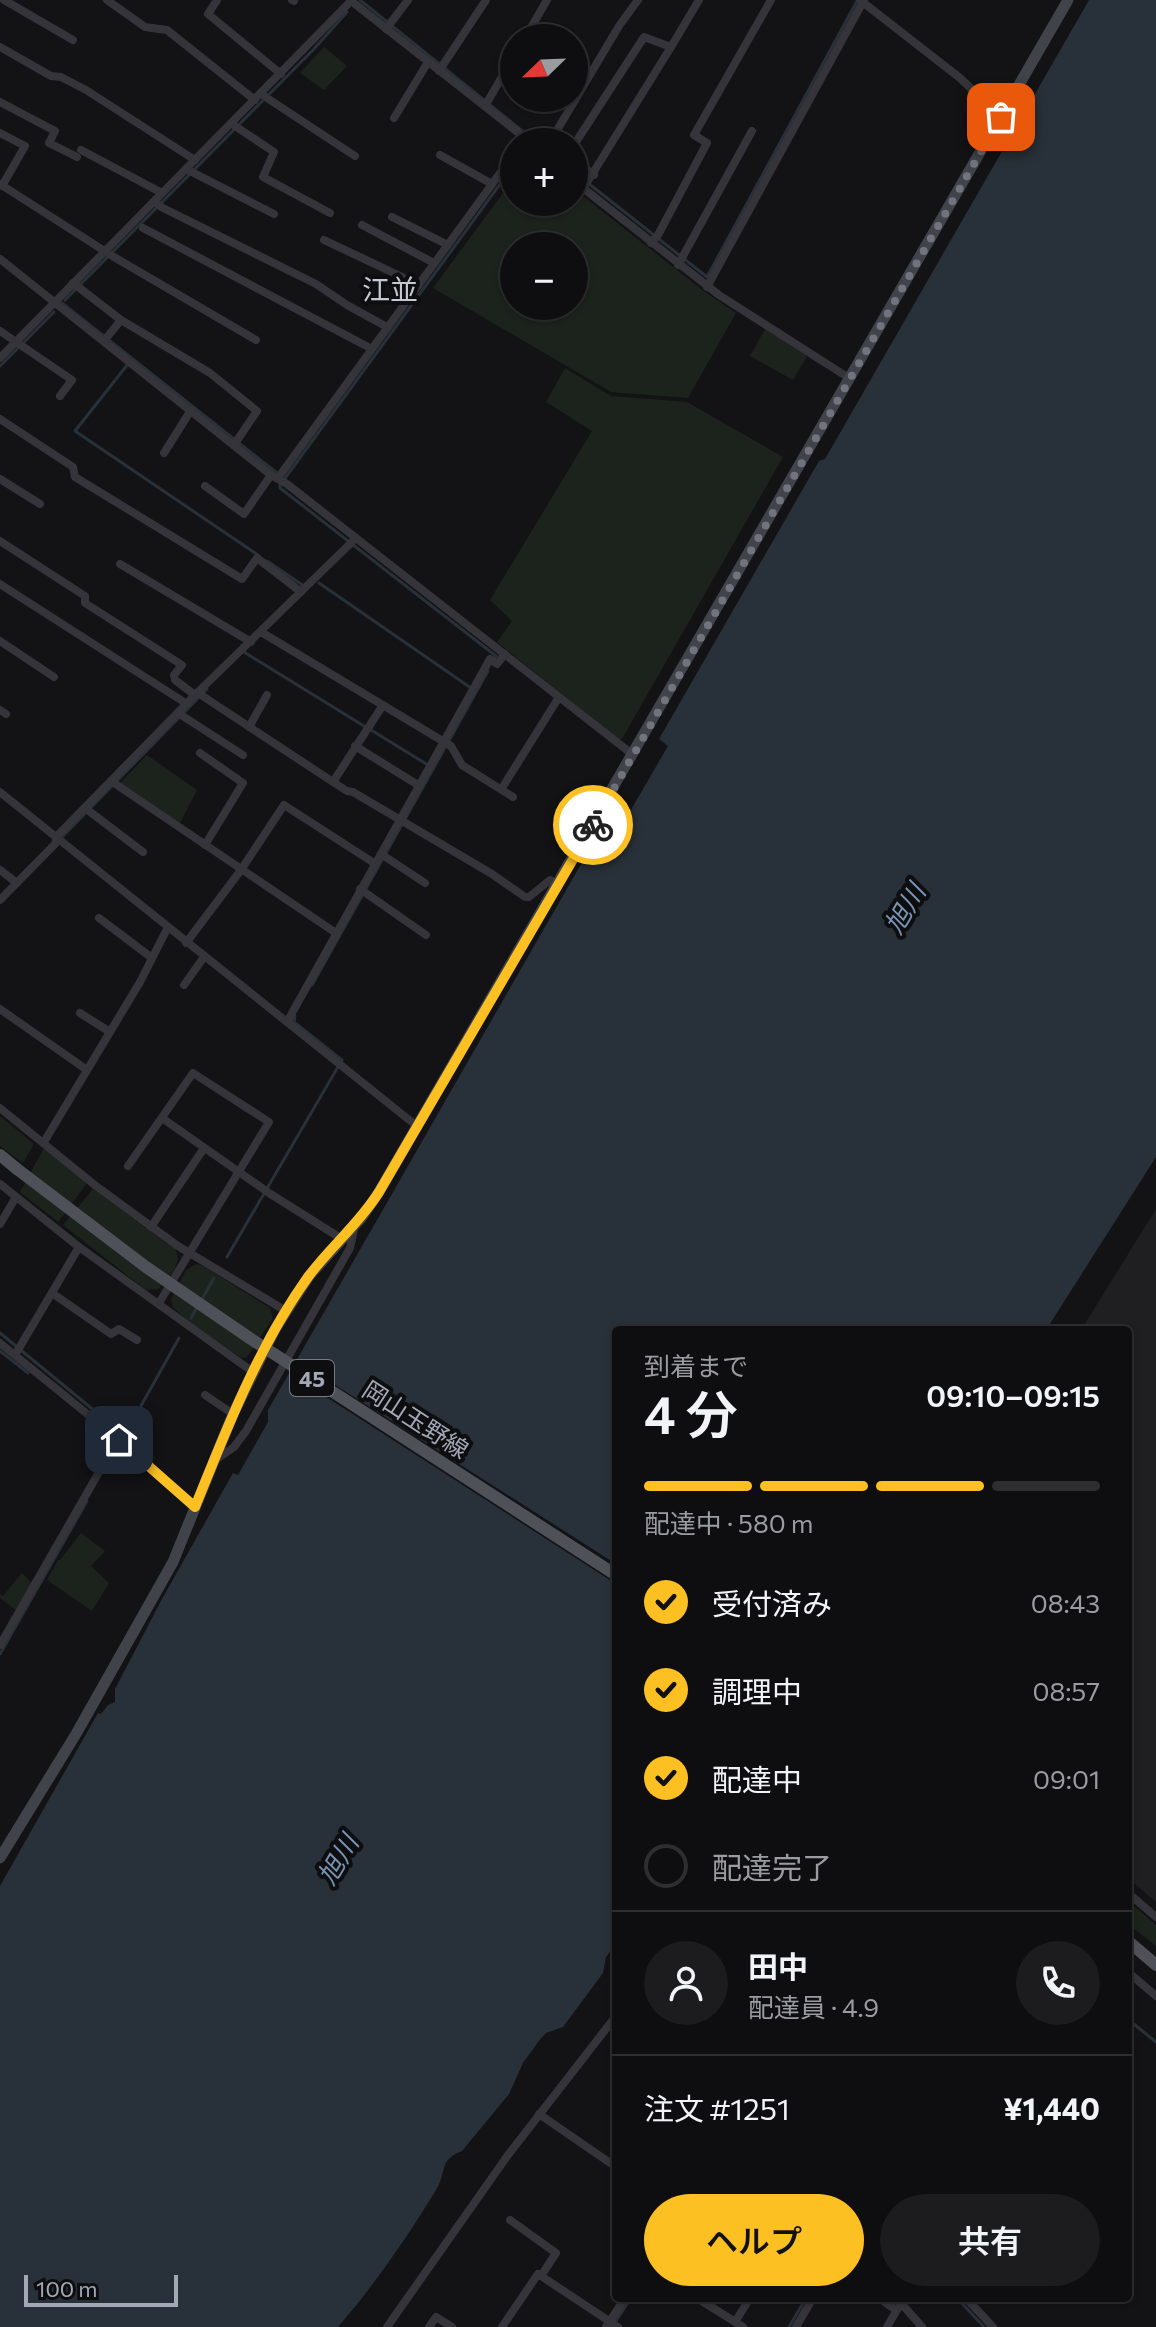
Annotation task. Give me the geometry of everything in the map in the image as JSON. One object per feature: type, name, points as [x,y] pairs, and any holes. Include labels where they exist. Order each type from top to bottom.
[{"type":"main road","name":"岡山玉野線","points":[[0,1155],[159,1276],[612,1572]]},
{"type":"main road","points":[[1132,1944],[1156,1965]]},
{"type":"street","points":[[4,0],[73,40]]},
{"type":"street","points":[[107,0],[145,27],[167,30],[262,97],[355,156]]},
{"type":"street","points":[[217,0],[208,14],[281,74]]},
{"type":"street","points":[[389,25],[408,0]]},
{"type":"street","points":[[441,67],[486,0]]},
{"type":"street","points":[[533,24],[547,0]]},
{"type":"street","points":[[558,128],[638,0]]},
{"type":"street","points":[[699,0],[588,183],[707,287],[849,378]]},
{"type":"street","points":[[654,240],[707,143],[694,135],[771,0]]},
{"type":"street","points":[[707,287],[863,0],[960,78],[1001,117]]},
{"type":"street","points":[[0,1858],[76,1734],[173,1562],[233,1414],[286,1311],[309,1276],[371,1206],[1068,0]]},
{"type":"street","points":[[0,358],[19,344],[55,302],[109,253],[157,204],[162,193],[190,171],[195,160],[235,126],[281,74],[354,1],[389,25],[428,62],[441,67],[486,103],[512,128]]},
{"type":"street","points":[[585,128],[644,37],[671,47]]},
{"type":"street","points":[[0,47],[51,76],[61,77],[86,90],[195,160]]},
{"type":"street","points":[[394,118],[428,62]]},
{"type":"street","points":[[486,103],[500,80]]},
{"type":"street","points":[[0,102],[55,131],[49,143],[79,153],[162,193]]},
{"type":"street","points":[[235,126],[274,152],[263,177],[330,213]]},
{"type":"street","points":[[681,262],[752,131]]},
{"type":"street","points":[[0,133],[25,146],[1,185],[256,340]]},
{"type":"street","points":[[440,155],[492,184]]},
{"type":"street","points":[[190,171],[274,214]]},
{"type":"street","points":[[205,486],[244,514],[279,479],[500,173]]},
{"type":"street","points":[[157,204],[316,284],[387,327]]},
{"type":"street","points":[[392,217],[448,245]]},
{"type":"street","points":[[362,225],[434,263]]},
{"type":"street","points":[[143,228],[372,349]]},
{"type":"street","points":[[324,240],[419,285]]},
{"type":"street","points":[[0,259],[236,442],[353,542],[505,654],[632,754]]},
{"type":"street","points":[[76,286],[121,320],[210,373],[257,411],[236,442]]},
{"type":"street","points":[[105,339],[121,320]]},
{"type":"street","points":[[0,331],[72,380],[60,396]]},
{"type":"street","points":[[164,453],[191,410]]},
{"type":"street","points":[[0,419],[73,467],[75,477],[242,579],[257,558],[301,592]]},
{"type":"street","points":[[0,479],[40,504]]},
{"type":"street","points":[[0,541],[85,596],[85,603],[182,665],[174,675],[175,680],[347,791],[525,897],[550,880],[558,884]]},
{"type":"street","points":[[0,900],[56,843],[56,837],[88,810],[181,715],[187,704],[353,542]]},
{"type":"street","points":[[120,564],[251,642]]},
{"type":"street","points":[[0,584],[187,704]]},
{"type":"street","points":[[261,632],[446,743],[462,765],[513,797]]},
{"type":"street","points":[[0,641],[54,677]]},
{"type":"street","points":[[288,1020],[336,933],[364,892],[374,863],[384,857],[418,785],[493,661],[497,664],[505,654]]},
{"type":"street","points":[[249,727],[267,695]]},
{"type":"street","points":[[502,788],[559,697]]},
{"type":"street","points":[[333,782],[383,705]]},
{"type":"street","points":[[181,715],[243,755]]},
{"type":"street","points":[[355,746],[418,785]]},
{"type":"street","points":[[200,753],[243,783],[205,845]]},
{"type":"street","points":[[114,783],[336,933]]},
{"type":"street","points":[[0,792],[167,929],[188,940],[204,957],[288,1020],[418,1127]]},
{"type":"street","points":[[188,940],[241,870],[284,805],[374,863]]},
{"type":"street","points":[[88,810],[143,852]]},
{"type":"street","points":[[384,857],[425,883]]},
{"type":"street","points":[[0,870],[17,883]]},
{"type":"street","points":[[364,892],[426,935]]},
{"type":"street","points":[[99,918],[152,958]]},
{"type":"street","points":[[44,1142],[167,929]]},
{"type":"street","points":[[184,985],[204,957]]},
{"type":"street","points":[[0,1009],[87,1070]]},
{"type":"street","points":[[80,1013],[110,1032]]},
{"type":"street","points":[[128,1166],[193,1073],[269,1122],[159,1303]]},
{"type":"street","points":[[0,1108],[151,1227],[286,1311]]},
{"type":"street","points":[[162,1118],[342,1239]]},
{"type":"street","points":[[151,1227],[204,1148]]},
{"type":"street","points":[[0,1184],[79,1247],[253,1372]]},
{"type":"street","points":[[0,1224],[16,1197]]},
{"type":"street","points":[[213,1462],[234,1447],[246,1431],[350,1248],[355,1225]]},
{"type":"street","points":[[18,1351],[79,1247]]},
{"type":"street","points":[[52,1293],[111,1334],[119,1329],[137,1340]]},
{"type":"street","points":[[0,1343],[18,1351],[195,1507]]},
{"type":"street","points":[[205,1395],[233,1414]]},
{"type":"street","points":[[0,1645],[120,1441]]},
{"type":"street","points":[[1132,1896],[1156,1917]]},
{"type":"street","points":[[1132,1975],[1156,1996]]},
{"type":"street","points":[[387,2327],[539,2114],[612,2021]]},
{"type":"street","points":[[539,2114],[612,2164]]},
{"type":"street","points":[[510,2220],[556,2253],[541,2276]]},
{"type":"street","points":[[502,2327],[538,2274],[612,2325],[623,2302]]},
{"type":"street","points":[[703,2302],[739,2325],[748,2302]]},
{"type":"street","points":[[796,2327],[811,2302]]},
{"type":"street","points":[[970,2302],[993,2327]]},
{"type":"street","points":[[887,2327],[900,2304],[922,2327]]},
{"type":"street","points":[[429,2327],[436,2317],[452,2327]]},
{"type":"shaded area","points":[[324,47],[347,66],[324,90],[300,73]]},
{"type":"shaded area","points":[[500,197],[500,216],[588,216],[588,200],[736,313],[688,398],[611,392],[433,288]]},
{"type":"shaded area","points":[[765,329],[807,356],[793,380],[750,356]]},
{"type":"shaded area","points":[[565,368],[611,396],[687,402],[783,457],[622,739],[618,739],[497,642],[512,621],[490,600],[592,431],[546,402]]},
{"type":"shaded area","points":[[147,755],[197,790],[180,823],[120,783]]},
{"type":"shaded area","points":[[0,1116],[34,1144],[23,1163],[0,1146]]},
{"type":"shaded area","points":[[44,1148],[87,1183],[58,1222],[20,1192]]},
{"type":"shaded area","points":[[93,1189],[175,1249],[176,1265],[159,1289],[146,1290],[63,1225]]},
{"type":"shaded area","points":[[1156,1209],[1156,1902],[1132,1881],[1132,1326],[1083,1326]]},
{"type":"shaded area","points":[[197,1264],[270,1308],[273,1318],[247,1357],[242,1358],[193,1326],[173,1307],[171,1299],[186,1270]]},
{"type":"shaded area","points":[[81,1533],[105,1551],[91,1566],[109,1583],[92,1611],[47,1580],[58,1560]]},
{"type":"shaded area","points":[[22,1573],[32,1583],[17,1611],[0,1598],[0,1594],[3,1596]]},
{"type":"shaded area","points":[[1132,1904],[1156,1925],[1156,1946],[1132,1927]]},
{"type":"water","name":"旭川","points":[[1089,0],[1156,0],[1156,1157],[1049,1326],[612,1326],[612,1949],[606,1957],[603,1973],[563,2027],[546,2033],[538,2042],[523,2063],[509,2094],[462,2151],[449,2158],[439,2184],[413,2226],[338,2327],[0,2327],[0,1886],[98,1713],[101,1714],[115,1702],[115,1689],[162,1599],[233,1473],[238,1475],[268,1422],[268,1410],[607,819],[621,827],[668,746],[659,739],[819,461],[825,459]]},
{"type":"pier","points":[[293,1358],[612,1561],[612,1581],[286,1371]]},
{"type":"waterway","points":[[360,0],[519,128]]},
{"type":"waterway","points":[[588,183],[707,277],[857,1]]},
{"type":"waterway","points":[[65,300],[347,12]]},
{"type":"waterway","points":[[493,660],[496,656],[280,485],[500,184]]},
{"type":"waterway","points":[[62,303],[277,473]]},
{"type":"waterway","points":[[0,366],[54,312]]},
{"type":"waterway","points":[[128,364],[75,431],[258,555]]},
{"type":"waterway","points":[[267,561],[304,586]]},
{"type":"waterway","points":[[319,583],[471,688]]},
{"type":"waterway","points":[[244,652],[364,726]]},
{"type":"waterway","points":[[312,985],[488,671]]},
{"type":"waterway","points":[[62,837],[207,689]]},
{"type":"waterway","points":[[371,730],[428,765]]},
{"type":"waterway","points":[[227,1257],[342,1060],[294,1022],[295,1016]]},
{"type":"waterway","points":[[201,1301],[214,1278]]},
{"type":"waterway","points":[[191,1318],[197,1307]]},
{"type":"waterway","points":[[0,1333],[124,1435]]},
{"type":"waterway","points":[[123,1438],[179,1338]]},
{"type":"waterway","points":[[0,1351],[28,1373]]},
{"type":"waterway","points":[[0,1654],[87,1501]]},
{"type":"waterway","points":[[1132,2023],[1156,2042]]},
{"type":"waterway","points":[[614,2324],[628,2302]]},
{"type":"waterway","points":[[789,2327],[804,2302]]},
{"type":"waterway","points":[[961,2302],[984,2327]]},
{"type":"way so far","points":[[593,825],[1001,117]]},
{"type":"district","name":"江並","points":[[390,289]]},
{"type":"route","points":[[119,1440],[195,1507],[233,1414],[275,1329],[309,1276],[362,1217],[379,1192],[593,825]]}]
